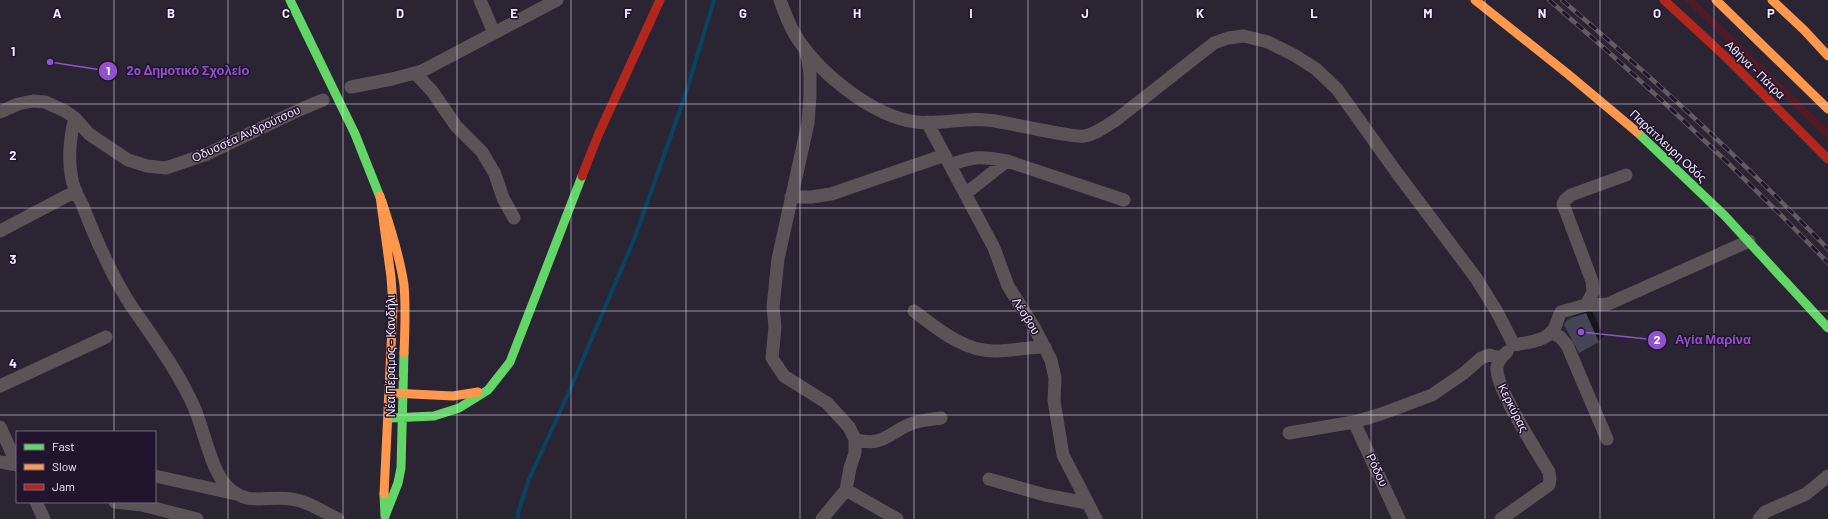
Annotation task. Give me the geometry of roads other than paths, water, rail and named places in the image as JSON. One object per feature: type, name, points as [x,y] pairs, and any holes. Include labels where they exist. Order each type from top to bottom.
[{"type":"main road","name":"Νέα Πέραμος - Κανδήλι","points":[[290,0],[345,111],[380,196],[402,275],[405,306],[401,468],[398,483],[385,517]]},
{"type":"main road","points":[[389,418],[434,416],[446,413],[472,401],[488,390],[510,362],[599,133],[660,0]]},
{"type":"main road","name":"Παράπλευρη Οδός","points":[[1476,0],[1601,101],[1649,143],[1749,241],[1828,328]]},
{"type":"main road","name":"Αθήνα - Πάτρα","points":[[1664,0],[1728,59],[1828,159]]},
{"type":"main road","name":"Αθήνα - Πάτρα","points":[[1716,0],[1828,109]]},
{"type":"main road","points":[[1772,0],[1804,30],[1828,56]]},
{"type":"main road","name":"Νέα Πέραμος - Κανδήλι","points":[[380,196],[391,277],[393,329],[384,495],[385,517]]},
{"type":"main road","points":[[390,393],[453,396],[488,390]]},
{"type":"street","points":[[480,0],[494,33]]},
{"type":"street","points":[[351,87],[422,71],[557,0]]},
{"type":"street","points":[[780,0],[790,26],[804,48],[825,71],[850,92],[881,111],[915,122],[946,122],[974,119],[993,120],[1066,134],[1085,136],[1116,120],[1214,43],[1228,38],[1244,36],[1268,42],[1294,55],[1316,70],[1337,89],[1397,173],[1476,278],[1497,312],[1514,345]]},
{"type":"street","points":[[804,48],[808,60],[810,103],[807,130],[784,229],[775,285],[772,358],[784,376],[827,403],[845,423],[856,439],[866,443],[883,440],[916,422],[940,418]]},
{"type":"street","points":[[415,73],[432,91],[456,126],[482,152],[495,174],[503,198],[514,218]]},
{"type":"street","name":"Οδυσσέα Ανδρούτσου","points":[[0,112],[18,104],[32,101],[45,102],[65,111],[75,118],[88,134],[128,160],[147,166],[166,168],[207,154],[323,100]]},
{"type":"street","points":[[75,118],[72,130],[72,178],[94,235],[121,289],[171,365],[194,407],[216,470],[227,487],[237,495]]},
{"type":"street","name":"Λέσβου","points":[[927,122],[994,248],[1008,286],[1045,347],[1051,360],[1055,378],[1054,401],[1063,455],[1096,519]]},
{"type":"street","points":[[792,197],[811,197],[831,194],[947,160],[977,157],[1006,161],[1124,200]]},
{"type":"street","points":[[965,194],[1006,161]]},
{"type":"street","points":[[1586,305],[1593,292],[1592,281],[1563,204],[1571,195],[1626,175]]},
{"type":"street","points":[[0,232],[76,191]]},
{"type":"street","points":[[1289,432],[1354,422],[1432,395],[1464,373],[1481,358],[1489,355],[1501,358],[1514,345],[1544,338],[1551,332],[1562,312],[1586,305],[1608,304],[1749,241]]},
{"type":"street","points":[[914,311],[949,337],[962,344],[995,352],[1030,347],[1045,347]]},
{"type":"street","points":[[1551,332],[1560,337],[1567,345],[1607,439]]},
{"type":"street","points":[[0,386],[106,337]]},
{"type":"street","name":"Κερκύρας","points":[[1501,358],[1497,367],[1498,378],[1522,427],[1549,472],[1550,479],[1549,485],[1501,519]]},
{"type":"street","name":"Ρόδου","points":[[1354,422],[1399,519]]},
{"type":"street","points":[[0,427],[16,462]]},
{"type":"street","points":[[822,519],[846,490],[850,468],[855,453],[856,439]]},
{"type":"street","points":[[0,462],[16,464]]},
{"type":"street","points":[[156,476],[237,495],[251,500],[290,498],[305,502],[338,519]]},
{"type":"street","points":[[1759,519],[1765,512],[1806,494],[1828,476]]},
{"type":"street","points":[[988,479],[1045,495],[1087,503]]},
{"type":"street","points":[[846,490],[897,519]]},
{"type":"street","points":[[36,503],[44,519]]},
{"type":"street","points":[[124,503],[142,505],[197,519]]},
{"type":"waterway","points":[[518,519],[518,513],[529,479],[569,392],[635,237],[685,96],[714,0]]},
{"type":"railway","points":[[1549,0],[1692,128],[1828,263]]},
{"type":"railway","points":[[1562,0],[1631,60],[1698,122],[1764,184],[1828,249]]},
{"type":"place","name":"2o Δημοτικό Σχολείο","points":[[50,62]]},
{"type":"place","name":"Αγία Μαρίνα","points":[[1581,332]]}]
